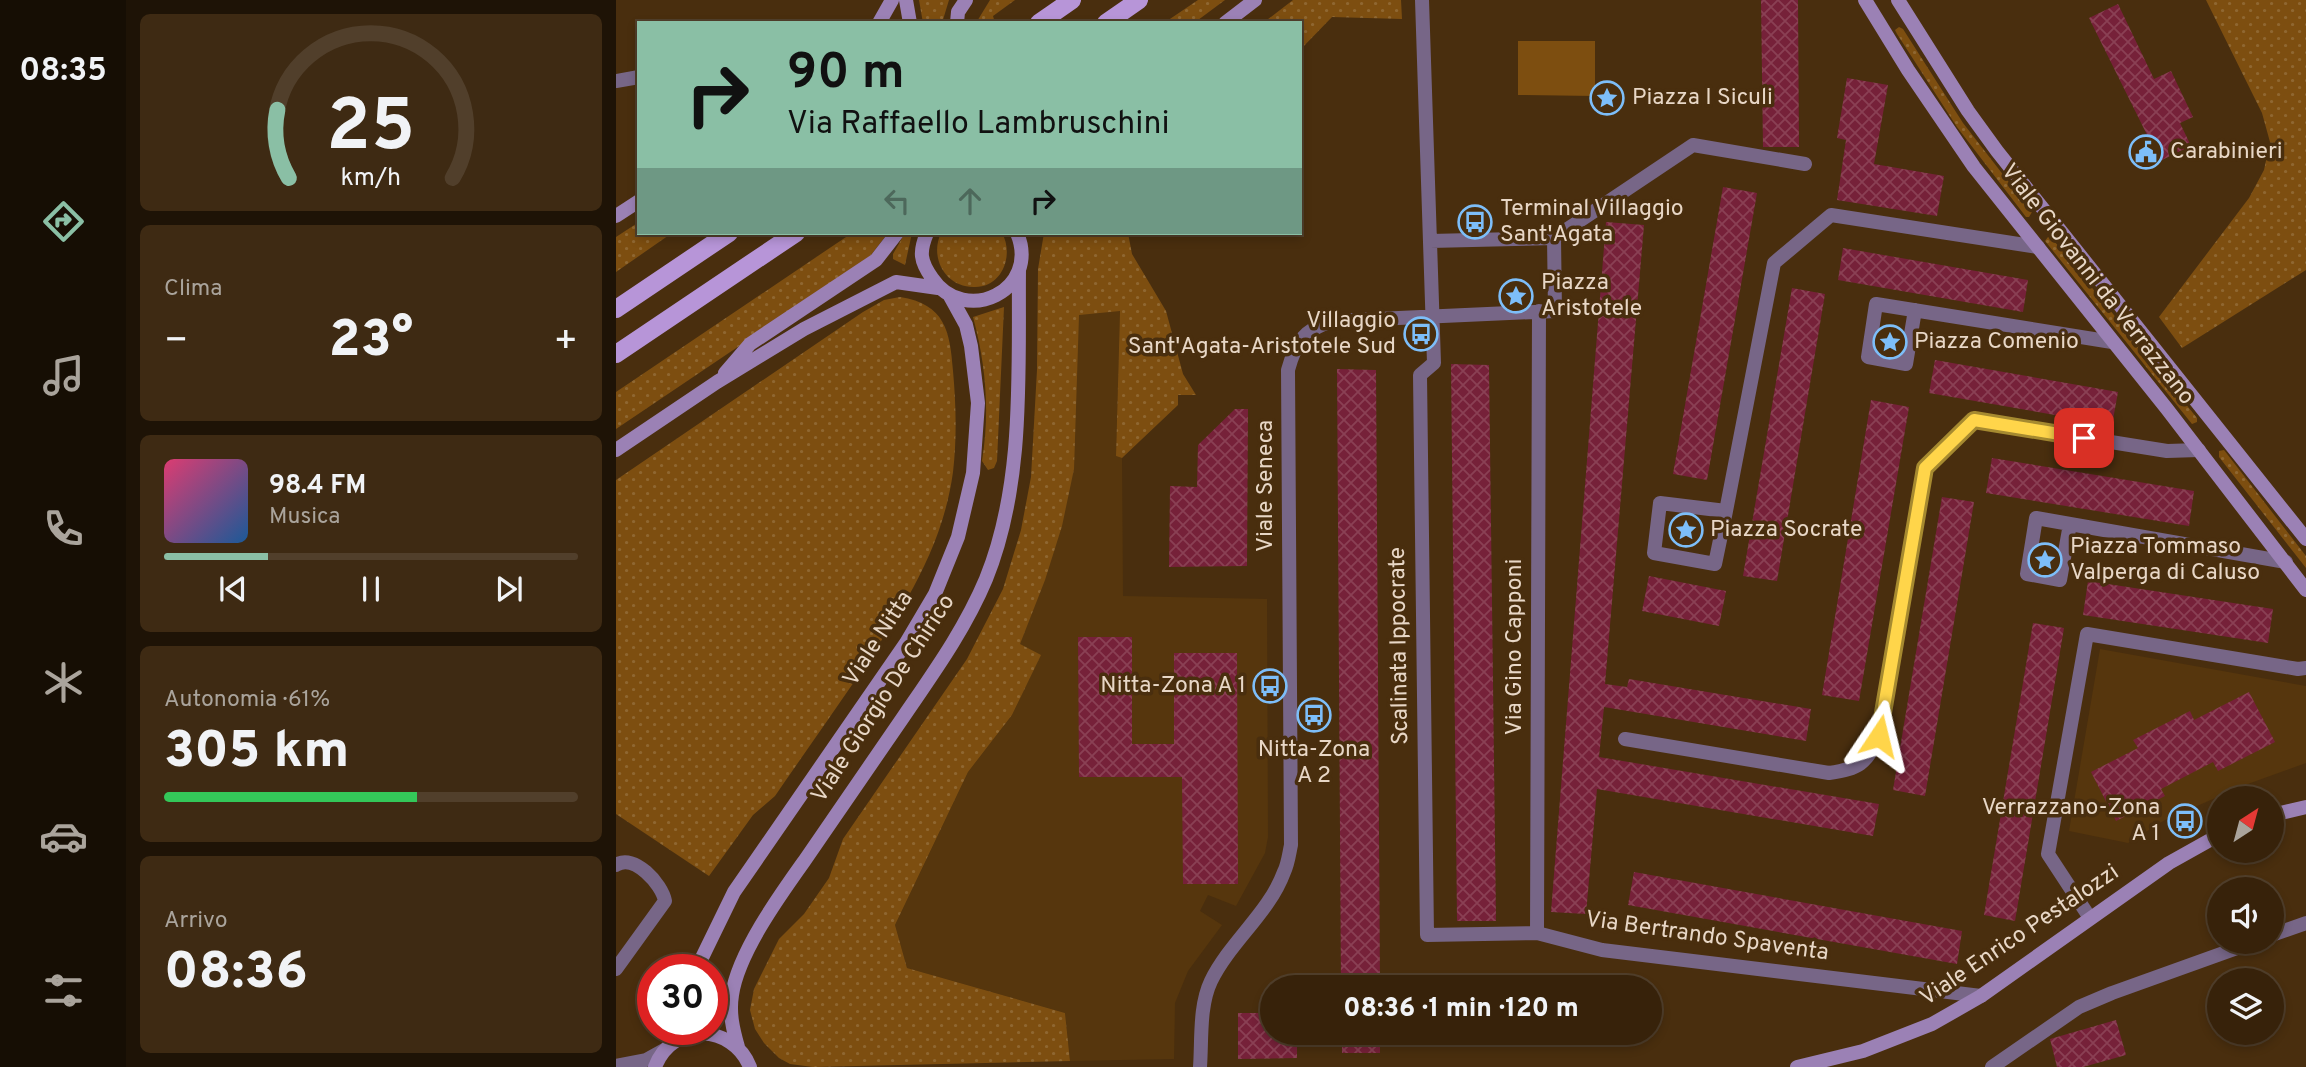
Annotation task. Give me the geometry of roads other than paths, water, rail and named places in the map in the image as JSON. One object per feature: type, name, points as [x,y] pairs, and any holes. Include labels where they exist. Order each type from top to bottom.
[{"type":"main road","points":[[880,21],[892,0]]},
{"type":"main road","points":[[906,0],[910,21]]},
{"type":"main road","points":[[957,21],[958,12],[966,0]]},
{"type":"main road","points":[[1042,21],[1072,0]]},
{"type":"main road","points":[[1109,21],[1139,0]]},
{"type":"main road","points":[[1228,21],[1255,0]]},
{"type":"main road","name":"Viale Giovanni da Verrazzano","points":[[1865,0],[1908,70],[1974,167],[2199,450],[2306,590]]},
{"type":"main road","name":"Viale Giovanni da Verrazzano","points":[[1898,0],[1942,71],[1997,151],[2306,539]]},
{"type":"main road","points":[[616,216],[637,202]]},
{"type":"main road","points":[[616,309],[726,235]]},
{"type":"main road","points":[[616,354],[793,235]]},
{"type":"main road","points":[[717,382],[750,344],[876,260],[895,235]]},
{"type":"main road","name":"Viale Nitta","points":[[704,954],[734,892],[906,643],[935,594],[958,537],[973,473],[978,403],[971,346],[965,325],[923,265],[922,246],[926,235]]},
{"type":"main road","name":"Viale Giorgio De Chirico","points":[[738,1047],[731,1019],[732,995],[738,973],[750,947],[788,884],[943,660],[986,578],[1003,526],[1015,443],[1019,270],[1023,255],[1020,236]]},
{"type":"main road","points":[[616,450],[717,382],[804,329],[896,282],[944,292],[966,301],[979,300],[1005,290],[1019,270]]},
{"type":"main road","points":[[2284,813],[2306,807]]},
{"type":"main road","name":"Viale Enrico Pestalozzi","points":[[1797,1067],[1863,1051],[1932,1024],[1981,996],[2169,863],[2207,842]]},
{"type":"main road","points":[[728,1040],[738,1047],[751,1066]]},
{"type":"main road","points":[[655,1067],[668,1045]]},
{"type":"street","points":[[1422,0],[1433,316]]},
{"type":"street","points":[[616,81],[637,77]]},
{"type":"street","points":[[1430,241],[1554,238],[1693,145],[1805,164]]},
{"type":"street","points":[[1726,511],[1660,503],[1654,553],[1715,564],[1732,484],[1774,263],[1831,215],[2038,247]]},
{"type":"street","points":[[1539,312],[1555,311],[1554,238]]},
{"type":"street","points":[[1915,310],[1906,363],[1868,357],[1876,304],[1915,310],[2112,342]]},
{"type":"street","name":"Viale Seneca","points":[[1200,1067],[1205,998],[1210,982],[1220,964],[1272,894],[1284,872],[1291,845],[1287,370],[1292,354],[1299,340],[1314,327],[1332,321],[1539,312]]},
{"type":"street","name":"Via Gino Capponi","points":[[1538,933],[1539,312]]},
{"type":"street","name":"Scalinata Ippocrate","points":[[1427,935],[1420,375],[1434,363],[1433,316]]},
{"type":"street","points":[[1625,739],[1829,773],[1856,769],[1869,757],[1879,736],[1925,468],[1974,420],[2167,451],[2199,450]]},
{"type":"street","points":[[2070,524],[2060,580],[2027,574],[2036,518],[2286,562]]},
{"type":"street","points":[[2090,918],[2048,855],[2087,634],[2306,668]]},
{"type":"street","points":[[616,865],[630,862],[654,879],[663,893],[664,901],[616,969]]},
{"type":"street","points":[[2284,931],[2306,923]]},
{"type":"street","name":"Via Bertrando Spaventa","points":[[1427,935],[1538,933],[1602,950],[1981,996]]},
{"type":"street","points":[[1992,1067],[2079,1007],[2221,954]]},
{"type":"street","points":[[616,1066],[646,1059],[664,1050]]},
{"type":"place","name":"Piazza I Siculi","points":[[1607,98]]},
{"type":"place","name":"Carabinieri","points":[[2146,152]]},
{"type":"place","name":"Terminal Villaggio Sant'Agata","points":[[1475,222]]},
{"type":"place","name":"Piazza Aristotele","points":[[1516,296]]},
{"type":"place","name":"Villaggio Sant'Agata-Aristotele Sud","points":[[1421,334]]},
{"type":"place","name":"Piazza Comenio","points":[[1890,342]]},
{"type":"place","name":"Piazza Socrate","points":[[1686,530]]},
{"type":"place","name":"Piazza Tommaso Valperga di Caluso","points":[[2045,560]]},
{"type":"place","name":"Nitta-Zona A 1","points":[[1270,686]]},
{"type":"place","name":"Nitta-Zona A 2","points":[[1314,715]]},
{"type":"place","name":"Verrazzano-Zona A 1","points":[[2185,821]]}]
